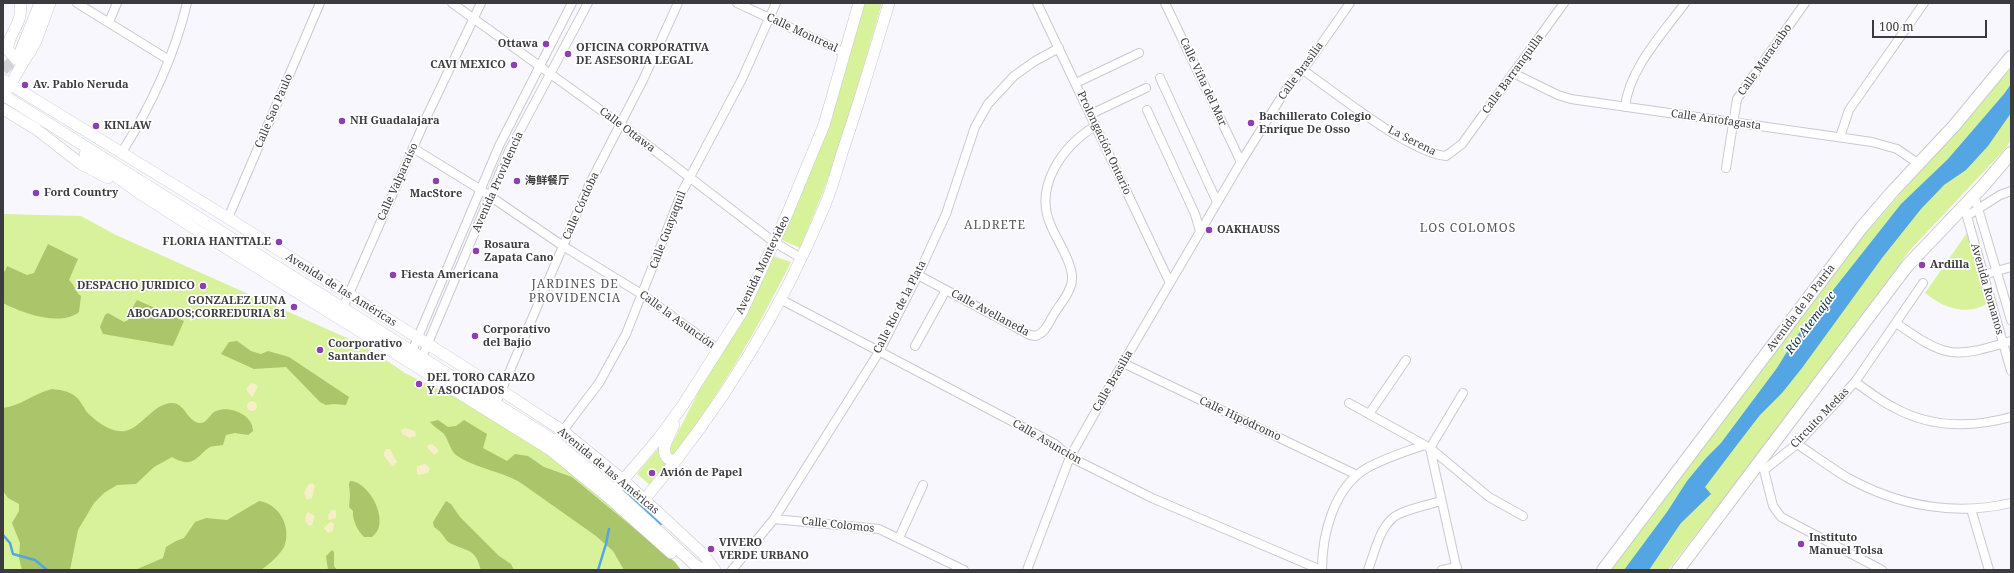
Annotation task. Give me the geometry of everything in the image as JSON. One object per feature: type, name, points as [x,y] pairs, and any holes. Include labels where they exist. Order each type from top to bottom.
[{"type":"main road","points":[[3,40],[10,28],[20,3]]},
{"type":"main road","points":[[20,3],[19,22],[8,44],[8,50],[13,57],[18,59],[40,33],[50,3]]},
{"type":"main road","points":[[3,95],[7,82],[26,50],[40,3]]},
{"type":"main road","name":"Avenida Montevideo","points":[[611,493],[659,438],[683,405],[742,312],[824,125],[859,3]]},
{"type":"main road","points":[[644,500],[680,456],[719,403],[743,366],[801,258],[825,204],[862,95],[889,3]]},
{"type":"main road","name":"Avenida de la Patria","points":[[1602,570],[1862,227],[1969,108],[2011,57]]},
{"type":"main road","points":[[1969,108],[2011,71]]},
{"type":"main road","name":"Avenida de las Américas","points":[[7,82],[228,218],[348,295],[502,390],[563,431],[623,480],[704,555],[715,570]]},
{"type":"main road","name":"Avenida de las Américas","points":[[3,95],[340,313]]},
{"type":"main road","name":"Avenida de las Américas","points":[[7,107],[65,140],[139,193],[420,362],[496,403],[552,445],[695,565],[704,570]]},
{"type":"main road","points":[[1678,570],[1759,470],[1907,266],[1936,233],[1965,211],[1974,195],[2011,153]]},
{"type":"main road","name":"Avenida de las Américas","points":[[420,362],[491,414],[552,445]]},
{"type":"main road","points":[[680,456],[676,460],[670,460],[665,457],[664,452],[683,405]]},
{"type":"main road","name":"Avenida de las Américas","points":[[611,493],[690,570]]},
{"type":"street","points":[[77,3],[169,60]]},
{"type":"street","points":[[109,22],[118,3]]},
{"type":"street","points":[[122,152],[149,106],[169,60],[187,3]]},
{"type":"street","name":"Calle Sao Paulo","points":[[228,218],[320,3]]},
{"type":"street","name":"Calle Ottawa","points":[[452,3],[620,124],[774,242],[801,258]]},
{"type":"street","name":"Calle Valparaíso","points":[[340,313],[413,148],[481,3]]},
{"type":"street","name":"Avenida Providencia","points":[[410,356],[499,146],[572,3]]},
{"type":"street","name":"Avenida Providencia","points":[[420,362],[491,197],[509,151],[588,3]]},
{"type":"street","name":"Calle Córdoba","points":[[491,414],[589,185],[678,3]]},
{"type":"street","name":"Calle Montreal","points":[[737,3],[845,53]]},
{"type":"street","name":"Calle Guayaquil","points":[[552,445],[599,382],[614,358],[643,294],[670,222],[690,177],[742,79],[776,3]]},
{"type":"street","name":"Prolongación Ontario","points":[[1037,3],[1170,283]]},
{"type":"street","name":"Calle Viña del Mar","points":[[1166,3],[1241,162]]},
{"type":"street","name":"Calle Brasilia","points":[[1028,570],[1070,456],[1122,364],[1216,202],[1287,88],[1303,70],[1350,3]]},
{"type":"street","name":"Calle Barranquilla","points":[[1462,144],[1564,3]]},
{"type":"street","points":[[1625,107],[1628,90],[1637,71],[1685,3]]},
{"type":"street","name":"Calle Maracaibo","points":[[1726,168],[1735,106],[1742,91],[1806,3]]},
{"type":"street","points":[[1840,137],[1849,110],[1924,3]]},
{"type":"street","name":"Calle Río de la Plata","points":[[732,570],[774,519],[879,352],[918,275],[952,199],[975,127],[988,104],[1014,76],[1035,60],[1059,48]]},
{"type":"street","points":[[1076,83],[1139,53]]},
{"type":"street","name":"La Serena","points":[[1303,70],[1387,130],[1416,146],[1438,156],[1446,156],[1462,144]]},
{"type":"street","name":"Calle Antofagasta","points":[[1513,73],[1564,97],[1733,123],[1840,137],[1884,145],[1897,150],[1919,164]]},
{"type":"street","points":[[1160,78],[1216,202]]},
{"type":"street","points":[[1091,114],[1146,88]]},
{"type":"street","points":[[1147,110],[1194,214],[1200,231]]},
{"type":"street","name":"Calle Avellaneda","points":[[918,275],[1030,335],[1038,335],[1042,332],[1069,290],[1072,280],[1068,264],[1050,224],[1046,205],[1048,188],[1054,169],[1066,149],[1082,134],[1096,126]]},
{"type":"street","name":"Calle la Asunción","points":[[413,148],[481,190],[563,246],[643,294],[719,350]]},
{"type":"street","points":[[1965,211],[1978,209],[2000,195],[2011,191]]},
{"type":"street","name":"Avenida Romanos","points":[[1974,195],[2011,320]]},
{"type":"street","name":"Avenida Romanos","points":[[1965,211],[1983,275],[2007,342],[2011,371]]},
{"type":"street","points":[[1983,275],[2011,267]]},
{"type":"street","name":"Circuito Medas","points":[[1759,470],[1797,444],[1854,382],[1923,283]]},
{"type":"street","points":[[915,346],[946,290]]},
{"type":"street","name":"Calle Asunción","points":[[780,299],[1055,444],[1070,456],[1152,498],[1322,570]]},
{"type":"street","points":[[1896,323],[1926,344],[1948,352],[1974,351],[2007,342]]},
{"type":"street","points":[[1369,414],[1406,360]]},
{"type":"street","name":"Calle Hipódromo","points":[[1122,364],[1357,475]]},
{"type":"street","points":[[1854,382],[1893,407],[1918,418],[1936,422],[1971,425],[2011,417]]},
{"type":"street","points":[[1322,570],[1323,548],[1332,514],[1339,497],[1357,475],[1367,468],[1384,460],[1427,447],[1463,393]]},
{"type":"street","points":[[1349,403],[1427,447],[1489,497],[1523,516]]},
{"type":"street","points":[[1797,444],[1847,477],[1888,496],[1919,505],[1941,508],[1971,509],[2011,503]]},
{"type":"street","points":[[1427,447],[1457,569],[1442,570]]},
{"type":"street","points":[[1759,470],[1773,506],[1781,517],[1882,570]]},
{"type":"street","points":[[899,538],[923,485]]},
{"type":"street","points":[[1368,570],[1381,536],[1388,524],[1398,514],[1441,501]]},
{"type":"street","points":[[1971,509],[1989,570]]},
{"type":"street","name":"Calle Colomos","points":[[774,519],[879,529],[964,570]]},
{"type":"green space","points":[[865,3],[882,3],[844,133],[823,192],[800,248],[780,239],[846,66]]},
{"type":"green space","points":[[2011,68],[2011,140],[2005,149],[1910,250],[1776,432],[1668,570],[1610,570],[1863,236]]},
{"type":"green space","points":[[3,214],[81,216],[116,235],[365,346],[405,373],[431,386],[520,422],[606,499],[681,570],[3,570]]},
{"type":"green space","points":[[1967,233],[1987,304],[1979,308],[1963,310],[1955,309],[1940,303],[1925,293]]},
{"type":"green space","points":[[48,244],[78,259],[69,280],[73,284],[77,293],[81,296],[79,312],[71,316],[62,318],[41,317],[20,311],[3,303],[3,272],[7,266],[27,275],[34,273]]},
{"type":"green space","points":[[773,256],[791,262],[765,312],[722,386],[673,456],[667,449],[674,440],[705,379],[740,326]]},
{"type":"green space","points":[[137,300],[184,321],[173,346],[103,334],[100,327],[105,315],[108,313],[124,322],[128,320]]},
{"type":"green space","points":[[237,341],[251,351],[261,354],[268,351],[289,357],[349,397],[346,405],[326,405],[320,402],[286,367],[254,369],[221,354],[229,342]]},
{"type":"green space","points":[[52,389],[64,391],[75,396],[94,419],[104,426],[114,430],[125,431],[131,429],[164,404],[171,403],[180,406],[192,419],[200,423],[205,422],[216,411],[222,409],[234,410],[249,420],[253,431],[248,435],[235,433],[226,435],[223,445],[209,448],[191,462],[184,462],[172,457],[154,467],[136,484],[117,485],[104,493],[94,503],[78,530],[70,570],[22,570],[19,558],[20,543],[12,523],[19,511],[19,504],[8,498],[3,491],[3,408],[16,405],[39,393]]},
{"type":"green space","points":[[438,420],[448,427],[456,426],[464,420],[487,434],[483,448],[507,461],[515,454],[528,456],[544,467],[572,477],[675,562],[681,570],[624,570],[613,551],[596,536],[521,483],[472,464],[456,455],[452,451],[444,434],[430,422]]},
{"type":"green space","points":[[664,442],[659,455],[662,460],[668,463],[650,485],[637,474]]},
{"type":"green space","points":[[350,481],[357,483],[364,488],[371,495],[376,504],[380,522],[378,531],[372,537],[364,537],[354,522],[353,511],[349,507]]},
{"type":"green space","points":[[259,501],[273,507],[278,512],[285,525],[286,532],[284,547],[274,560],[261,570],[135,570],[163,558],[166,547],[184,538],[195,522],[206,518],[227,520]]},
{"type":"green space","points":[[446,501],[451,504],[460,517],[499,556],[511,564],[514,570],[481,570],[479,563],[473,554],[447,541],[434,527],[433,522]]},
{"type":"green space","points":[[332,550],[334,552],[334,566],[337,570],[328,570],[326,556]]},
{"type":"sand","points":[[251,383],[258,387],[252,397],[247,391],[247,388]]},
{"type":"sand","points":[[252,401],[257,406],[252,411],[247,406]]},
{"type":"sand","points":[[405,428],[415,431],[416,436],[410,438],[402,434],[401,430]]},
{"type":"sand","points":[[432,444],[438,449],[438,452],[434,455],[427,447],[428,445]]},
{"type":"sand","points":[[387,449],[390,449],[397,462],[393,467],[384,456],[384,452]]},
{"type":"sand","points":[[425,464],[430,468],[428,473],[419,475],[417,473],[417,466]]},
{"type":"sand","points":[[312,483],[315,486],[312,498],[307,500],[304,493],[308,485]]},
{"type":"sand","points":[[332,510],[336,510],[336,518],[329,520],[328,515]]},
{"type":"sand","points":[[308,512],[315,516],[312,525],[309,526],[305,521]]},
{"type":"sand","points":[[330,522],[334,523],[333,531],[328,533],[324,528]]},
{"type":"water","name":"Río Atemajac","points":[[2011,84],[2011,113],[1988,146],[1966,170],[1944,185],[1921,209],[1882,258],[1802,368],[1782,393],[1760,415],[1705,487],[1711,494],[1681,523],[1649,570],[1624,570],[1667,512],[1687,481],[1721,443],[1777,368],[1796,337],[1901,204],[1948,159]]},
{"type":"waterway","points":[[626,491],[659,522]]},
{"type":"waterway","points":[[598,570],[609,529]]},
{"type":"waterway","points":[[3,535],[10,543],[13,554],[35,560],[47,570]]},
{"type":"tunnel","points":[[3,70],[20,52]]},
{"type":"place","name":"Ottawa","points":[[546,44]]},
{"type":"place","name":"OFICINA CORPORATIVA DE ASESORIA LEGAL","points":[[568,54]]},
{"type":"place","name":"CAVI MEXICO","points":[[514,65]]},
{"type":"place","name":"Av. Pablo Neruda","points":[[25,85]]},
{"type":"place","name":"NH Guadalajara","points":[[342,121]]},
{"type":"place","name":"Bachillerato Colegio Enrique De Osso","points":[[1251,123]]},
{"type":"place","name":"KINLAW","points":[[96,126]]},
{"type":"place","name":"MacStore","points":[[436,181]]},
{"type":"place","name":"海鲜餐厅","points":[[517,181]]},
{"type":"place","name":"Ford Country","points":[[36,193]]},
{"type":"place","name":"OAKHAUSS","points":[[1209,230]]},
{"type":"place","name":"FLORIA HANTTALE","points":[[279,242]]},
{"type":"place","name":"Rosaura Zapata Cano","points":[[476,251]]},
{"type":"place","name":"Ardilla","points":[[1922,265]]},
{"type":"place","name":"Fiesta Americana","points":[[393,275]]},
{"type":"place","name":"DESPACHO JURIDICO","points":[[203,286]]},
{"type":"place","name":"GONZALEZ LUNA ABOGADOS;CORREDURIA 81","points":[[294,307]]},
{"type":"place","name":"Corporativo del Bajio","points":[[475,336]]},
{"type":"place","name":"Coorporativo Santander","points":[[320,350]]},
{"type":"place","name":"DEL TORO CARAZO Y ASOCIADOS","points":[[419,384]]},
{"type":"place","name":"Avión de Papel","points":[[652,473]]},
{"type":"place","name":"Instituto Manuel Tolsa","points":[[1801,544]]},
{"type":"place","name":"VIVERO VERDE URBANO","points":[[711,549]]},
{"type":"district","name":"ALDRETE","points":[[995,226]]},
{"type":"district","name":"LOS COLOMOS","points":[[1468,229]]},
{"type":"district","name":"JARDINES DE PROVIDENCIA","points":[[575,292]]}]
